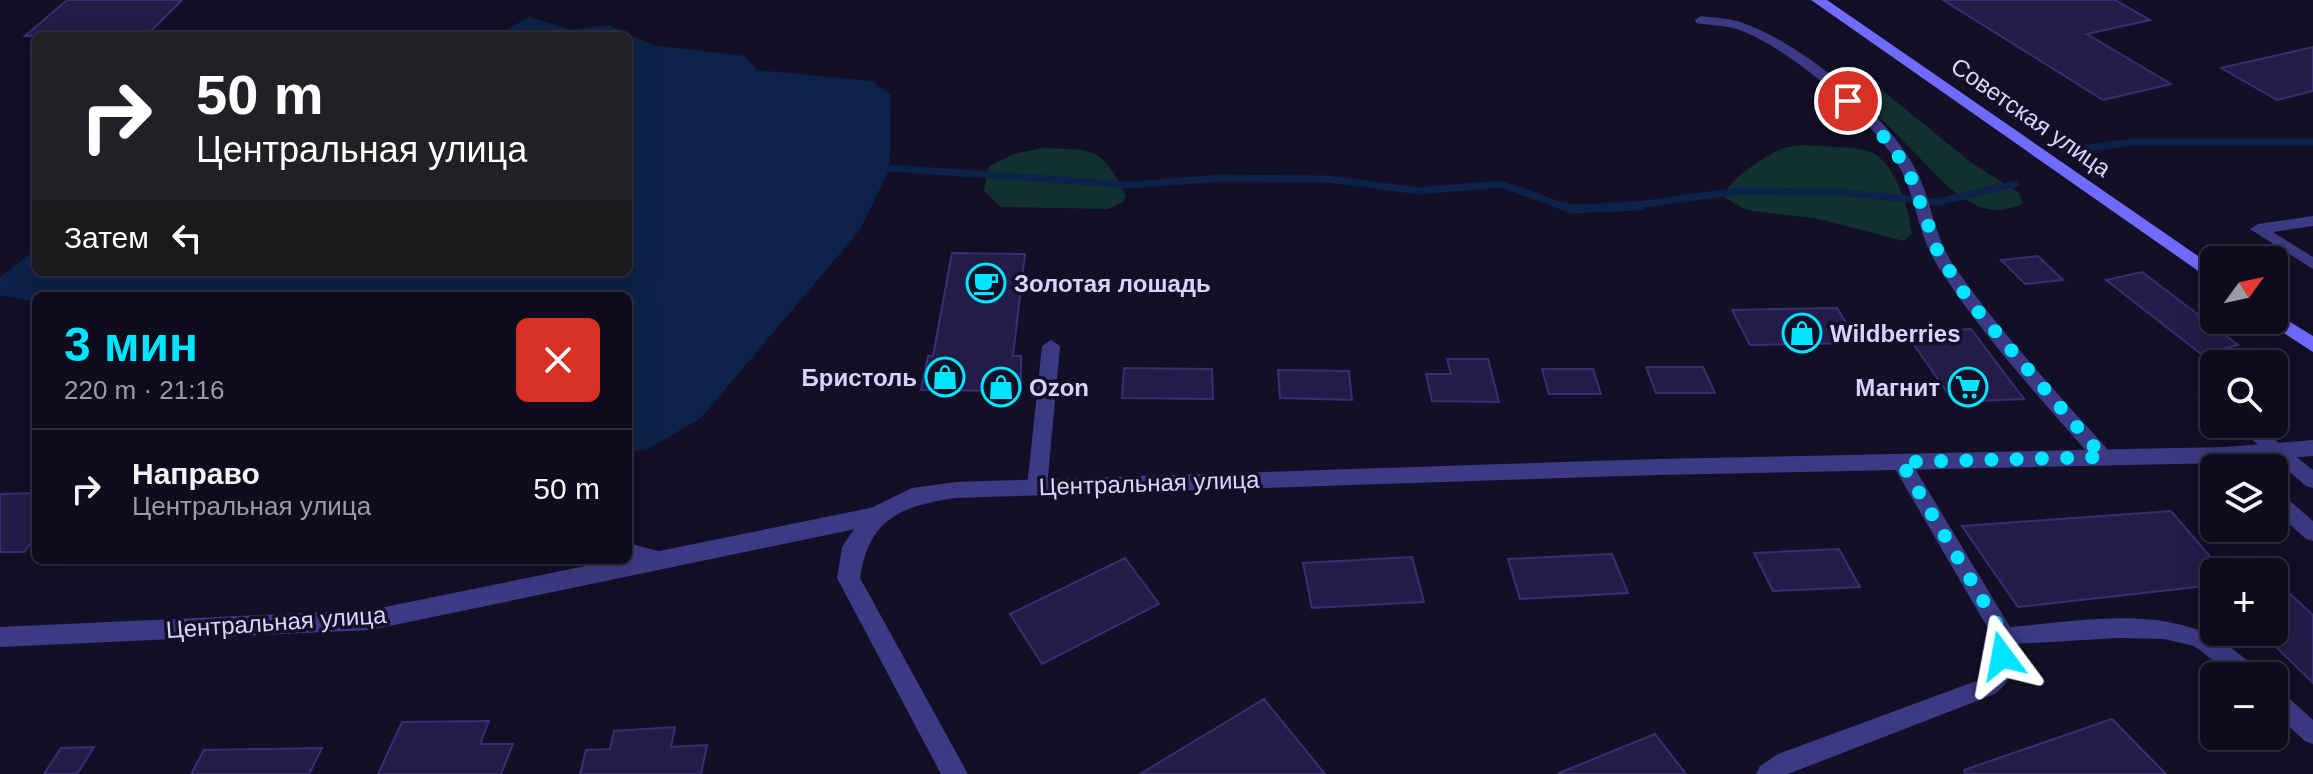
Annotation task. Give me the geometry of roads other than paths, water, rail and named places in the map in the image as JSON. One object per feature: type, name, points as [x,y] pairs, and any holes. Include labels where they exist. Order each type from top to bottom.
[{"type":"main road","name":"Советская улица","points":[[1818,0],[2200,266]]},
{"type":"main road","points":[[2288,328],[2313,345]]},
{"type":"street","name":"Центральная улица","points":[[2263,454],[2313,448]]},
{"type":"street","name":"Центральная улица","points":[[0,637],[370,620],[875,516],[912,496],[956,490],[2103,457],[2200,461]]},
{"type":"street","points":[[875,516],[853,547],[848,578],[955,774]]},
{"type":"lane","points":[[1701,20],[1737,25],[1793,53],[1831,84],[1883,136],[1908,169],[1939,255],[1970,302],[2103,457]]},
{"type":"lane","points":[[2313,221],[2258,229],[2313,264]]},
{"type":"lane","points":[[1037,487],[1051,346]]},
{"type":"lane","points":[[2260,438],[2313,481]]},
{"type":"lane","points":[[1768,774],[1786,762],[1987,687],[2001,676],[2004,636],[1901,462]]},
{"type":"lane","points":[[2288,511],[2313,533]]},
{"type":"lane","points":[[632,552],[662,560]]},
{"type":"lane","points":[[2004,636],[2146,630],[2185,633],[2221,650],[2234,662]]},
{"type":"lane","points":[[2288,712],[2313,734]]},
{"type":"water","points":[[529,17],[572,30],[608,25],[624,32],[502,32]]},
{"type":"water","points":[[632,36],[653,45],[745,56],[757,70],[873,81],[891,95],[890,168],[860,230],[701,418],[646,450],[632,452],[632,292],[32,292],[32,301],[0,295],[0,277],[32,252],[32,276],[632,276]]},
{"type":"waterway","points":[[2080,149],[2132,142],[2313,142]]},
{"type":"waterway","points":[[890,168],[1132,185],[1220,178],[1328,179],[1419,191],[1501,184],[1565,207]]},
{"type":"waterway","points":[[1626,207],[1739,191],[1838,192],[1938,202],[2015,184]]},
{"type":"waterway","points":[[1626,207],[1640,206]]},
{"type":"waterway","points":[[1565,207],[1626,207]]},
{"type":"waterway","points":[[1616,208],[1626,207]]},
{"type":"place","name":"Золотая лошадь","points":[[986,283]]},
{"type":"place","name":"Wildberries","points":[[1802,333]]},
{"type":"place","name":"Бристоль","points":[[945,377]]},
{"type":"place","name":"Ozon","points":[[1001,387]]},
{"type":"place","name":"Магнит","points":[[1968,387]]}]
